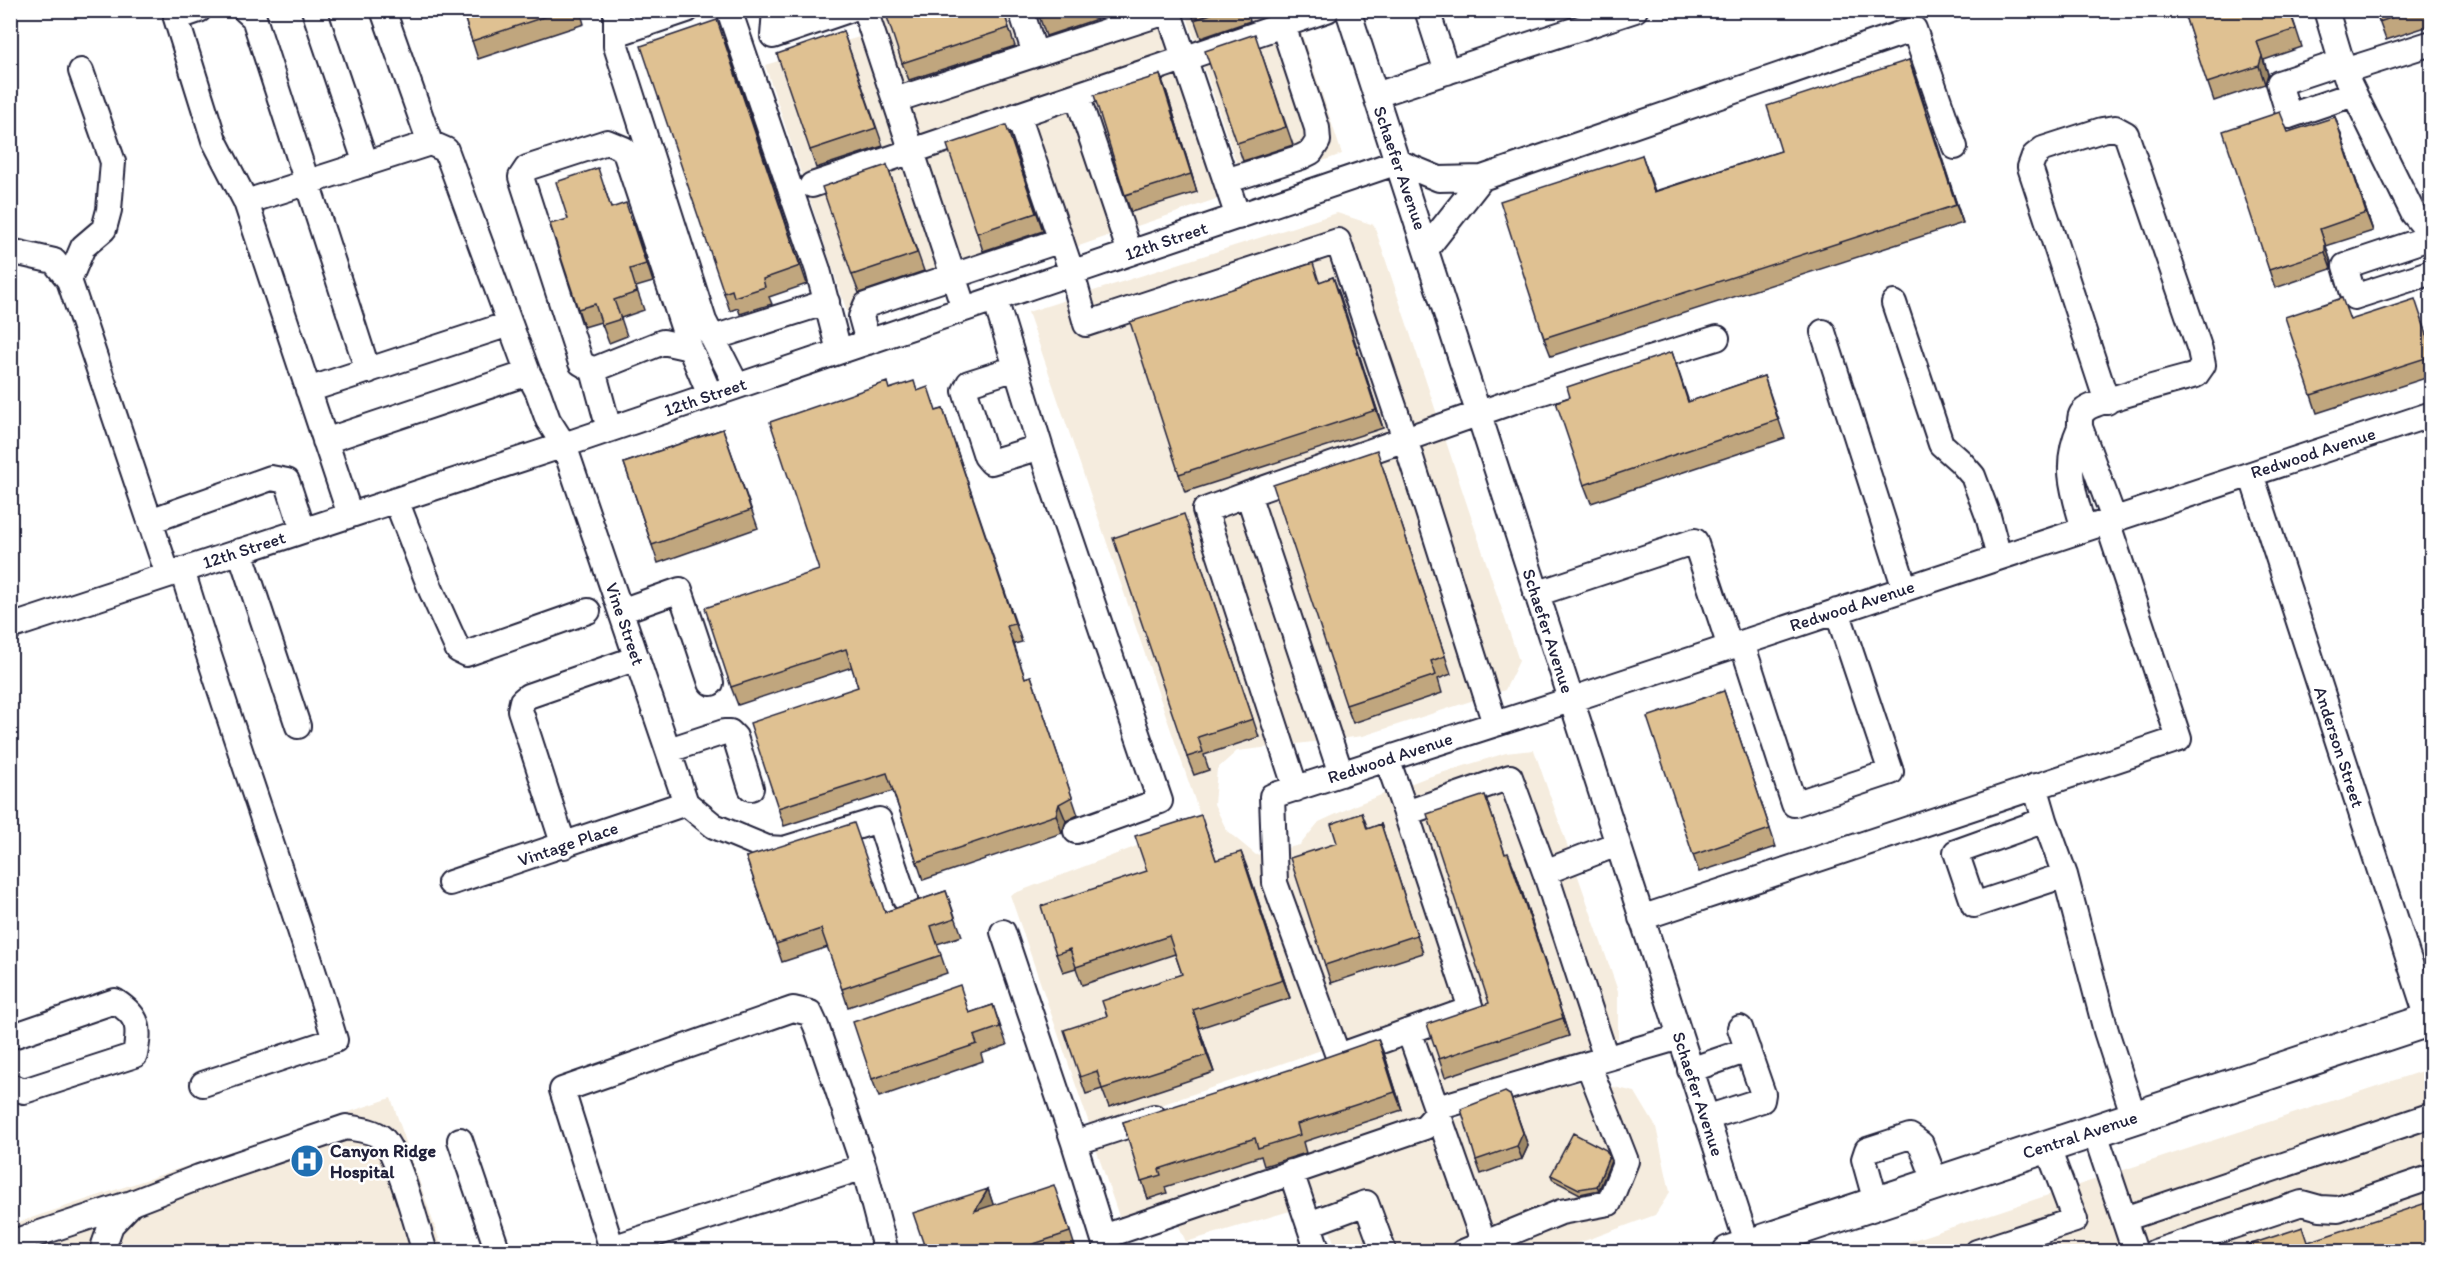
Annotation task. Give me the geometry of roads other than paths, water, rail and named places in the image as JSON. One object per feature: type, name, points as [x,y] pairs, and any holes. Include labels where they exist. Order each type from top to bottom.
[{"type":"main road","name":"Central Avenue","points":[[1742,1249],[2094,1130],[2430,1024]]},
{"type":"street","points":[[199,10],[176,18],[214,140],[246,202],[350,515]]},
{"type":"street","points":[[245,10],[254,18],[368,371]]},
{"type":"street","points":[[314,10],[366,164]]},
{"type":"street","points":[[246,202],[430,143],[383,10]]},
{"type":"street","points":[[687,10],[616,22],[616,46],[704,321],[737,386]]},
{"type":"street","points":[[729,10],[827,302],[839,351]]},
{"type":"street","points":[[775,10],[773,36],[849,10]]},
{"type":"street","points":[[865,10],[964,309]]},
{"type":"street","points":[[1021,10],[1035,54]]},
{"type":"street","points":[[812,185],[1184,59],[1281,18],[1326,10]]},
{"type":"street","name":"Schaefer Avenue","points":[[1348,10],[1427,248],[1569,700],[1706,1118],[1742,1249]]},
{"type":"street","points":[[1427,10],[1447,72]]},
{"type":"street","points":[[1376,95],[1635,10]]},
{"type":"street","points":[[2326,10],[2343,67],[2354,94],[2413,213],[2432,236],[2346,266],[2354,297],[2432,272]]},
{"type":"street","points":[[895,100],[1168,11],[1238,216]]},
{"type":"street","points":[[1226,181],[1301,157],[1311,152],[1318,141],[1317,128],[1281,18]]},
{"type":"street","points":[[1398,162],[1439,179],[1482,178],[1914,29],[1954,147]]},
{"type":"street","points":[[2354,94],[2289,116],[2279,83],[2432,43]]},
{"type":"street","points":[[69,280],[83,247],[104,229],[109,210],[113,162],[81,71]]},
{"type":"street","points":[[1077,95],[1130,253]]},
{"type":"street","points":[[1018,115],[1072,273],[1086,324],[1338,241],[1405,439],[1495,724]]},
{"type":"street","points":[[1641,918],[2179,739],[2079,418],[2088,407],[2107,402],[2196,375],[2203,365],[2200,350],[2126,134],[2115,128],[2043,149],[2034,156],[2030,167],[2107,402]]},
{"type":"street","points":[[609,429],[593,370],[581,363],[521,177],[527,168],[608,142],[624,149],[690,348],[710,395]]},
{"type":"street","name":"Vine Street","points":[[430,143],[446,150],[528,374],[538,392],[548,420],[564,445],[686,803]]},
{"type":"street","name":"12th Street","points":[[12,620],[175,572],[564,445],[1398,162]]},
{"type":"street","points":[[1427,248],[1482,178]]},
{"type":"street","points":[[868,342],[861,317],[866,305],[1061,240]]},
{"type":"street","points":[[10,251],[54,261],[69,280],[150,521],[175,572],[206,647],[335,1040],[203,1084]]},
{"type":"street","points":[[994,299],[1040,447],[1160,801],[1076,831]]},
{"type":"street","points":[[713,338],[827,302]]},
{"type":"street","points":[[1894,303],[1941,444],[1973,476],[1988,516],[1999,557]]},
{"type":"street","points":[[308,390],[509,324]]},
{"type":"street","points":[[1823,332],[1905,589]]},
{"type":"street","points":[[1296,789],[1205,510],[1479,414],[1717,338]]},
{"type":"street","points":[[593,370],[663,342],[690,348]]},
{"type":"street","points":[[1016,368],[969,383],[964,391],[986,456],[991,462],[1040,447]]},
{"type":"street","points":[[325,441],[528,374]]},
{"type":"street","name":"Redwood Avenue","points":[[1409,1031],[1328,1060],[1275,883],[1272,796],[2432,414]]},
{"type":"street","points":[[2080,427],[2073,443],[2071,487],[2084,529]]},
{"type":"street","name":"Anderson Street","points":[[2251,474],[2430,1024]]},
{"type":"street","points":[[150,521],[271,478],[287,481],[303,530]]},
{"type":"street","points":[[1248,494],[1341,774]]},
{"type":"street","points":[[396,500],[431,591],[458,650],[466,654],[588,611]]},
{"type":"street","points":[[1536,594],[1695,541],[1794,804],[1891,772],[1837,611]]},
{"type":"street","points":[[240,551],[298,726]]},
{"type":"street","points":[[621,611],[680,590],[711,684]]},
{"type":"street","points":[[564,846],[520,710],[522,701],[528,696],[637,658]]},
{"type":"street","points":[[669,750],[730,732],[735,737],[751,788]]},
{"type":"street","points":[[1387,759],[1471,1009],[1409,1031],[1439,1112],[1478,1249],[1561,1212],[1609,1203],[1626,1161],[1545,872],[1510,777],[1406,813]]},
{"type":"street","points":[[2035,786],[2065,875],[2106,1031],[2134,1117]]},
{"type":"street","points":[[686,803],[714,826],[767,848],[784,849],[879,820],[905,899]]},
{"type":"street","name":"Vintage Place","points":[[450,883],[686,803]]},
{"type":"street","points":[[2045,820],[1956,852],[1974,905],[2065,875]]},
{"type":"street","points":[[1545,872],[1617,844]]},
{"type":"street","points":[[1002,932],[1074,1143],[1105,1244],[1292,1172],[1425,1127],[1444,1107],[1680,1037]]},
{"type":"street","points":[[10,1037],[115,1001],[131,1011],[139,1034],[135,1055],[24,1091],[10,1086]]},
{"type":"street","points":[[864,1167],[612,1250],[562,1090],[793,1008],[810,1013],[864,1167],[886,1251]]},
{"type":"street","points":[[1706,1118],[1762,1100],[1763,1094],[1740,1028]]},
{"type":"street","points":[[1690,1070],[1748,1050]]},
{"type":"street","points":[[1074,1143],[1174,1111]]},
{"type":"street","points":[[2124,1219],[2432,1115]]},
{"type":"street","points":[[10,1243],[43,1242],[199,1177],[346,1127],[362,1129],[381,1138],[392,1154],[425,1251]]},
{"type":"street","points":[[2094,1130],[2135,1251]]},
{"type":"street","points":[[1876,1202],[1864,1159],[1867,1150],[1911,1136],[1922,1144],[1936,1183]]},
{"type":"street","points":[[460,1140],[498,1251]]},
{"type":"street","points":[[1977,1251],[2075,1220],[2047,1146]]},
{"type":"street","points":[[1292,1172],[1318,1251]]},
{"type":"street","points":[[2155,1251],[2302,1203],[2320,1208],[2338,1209],[2432,1178]]},
{"type":"street","points":[[104,1251],[111,1225],[132,1203]]},
{"type":"street","points":[[1309,1224],[1366,1203],[1384,1251]]},
{"type":"place","name":"Canyon Ridge Hospital","points":[[307,1161]]}]
